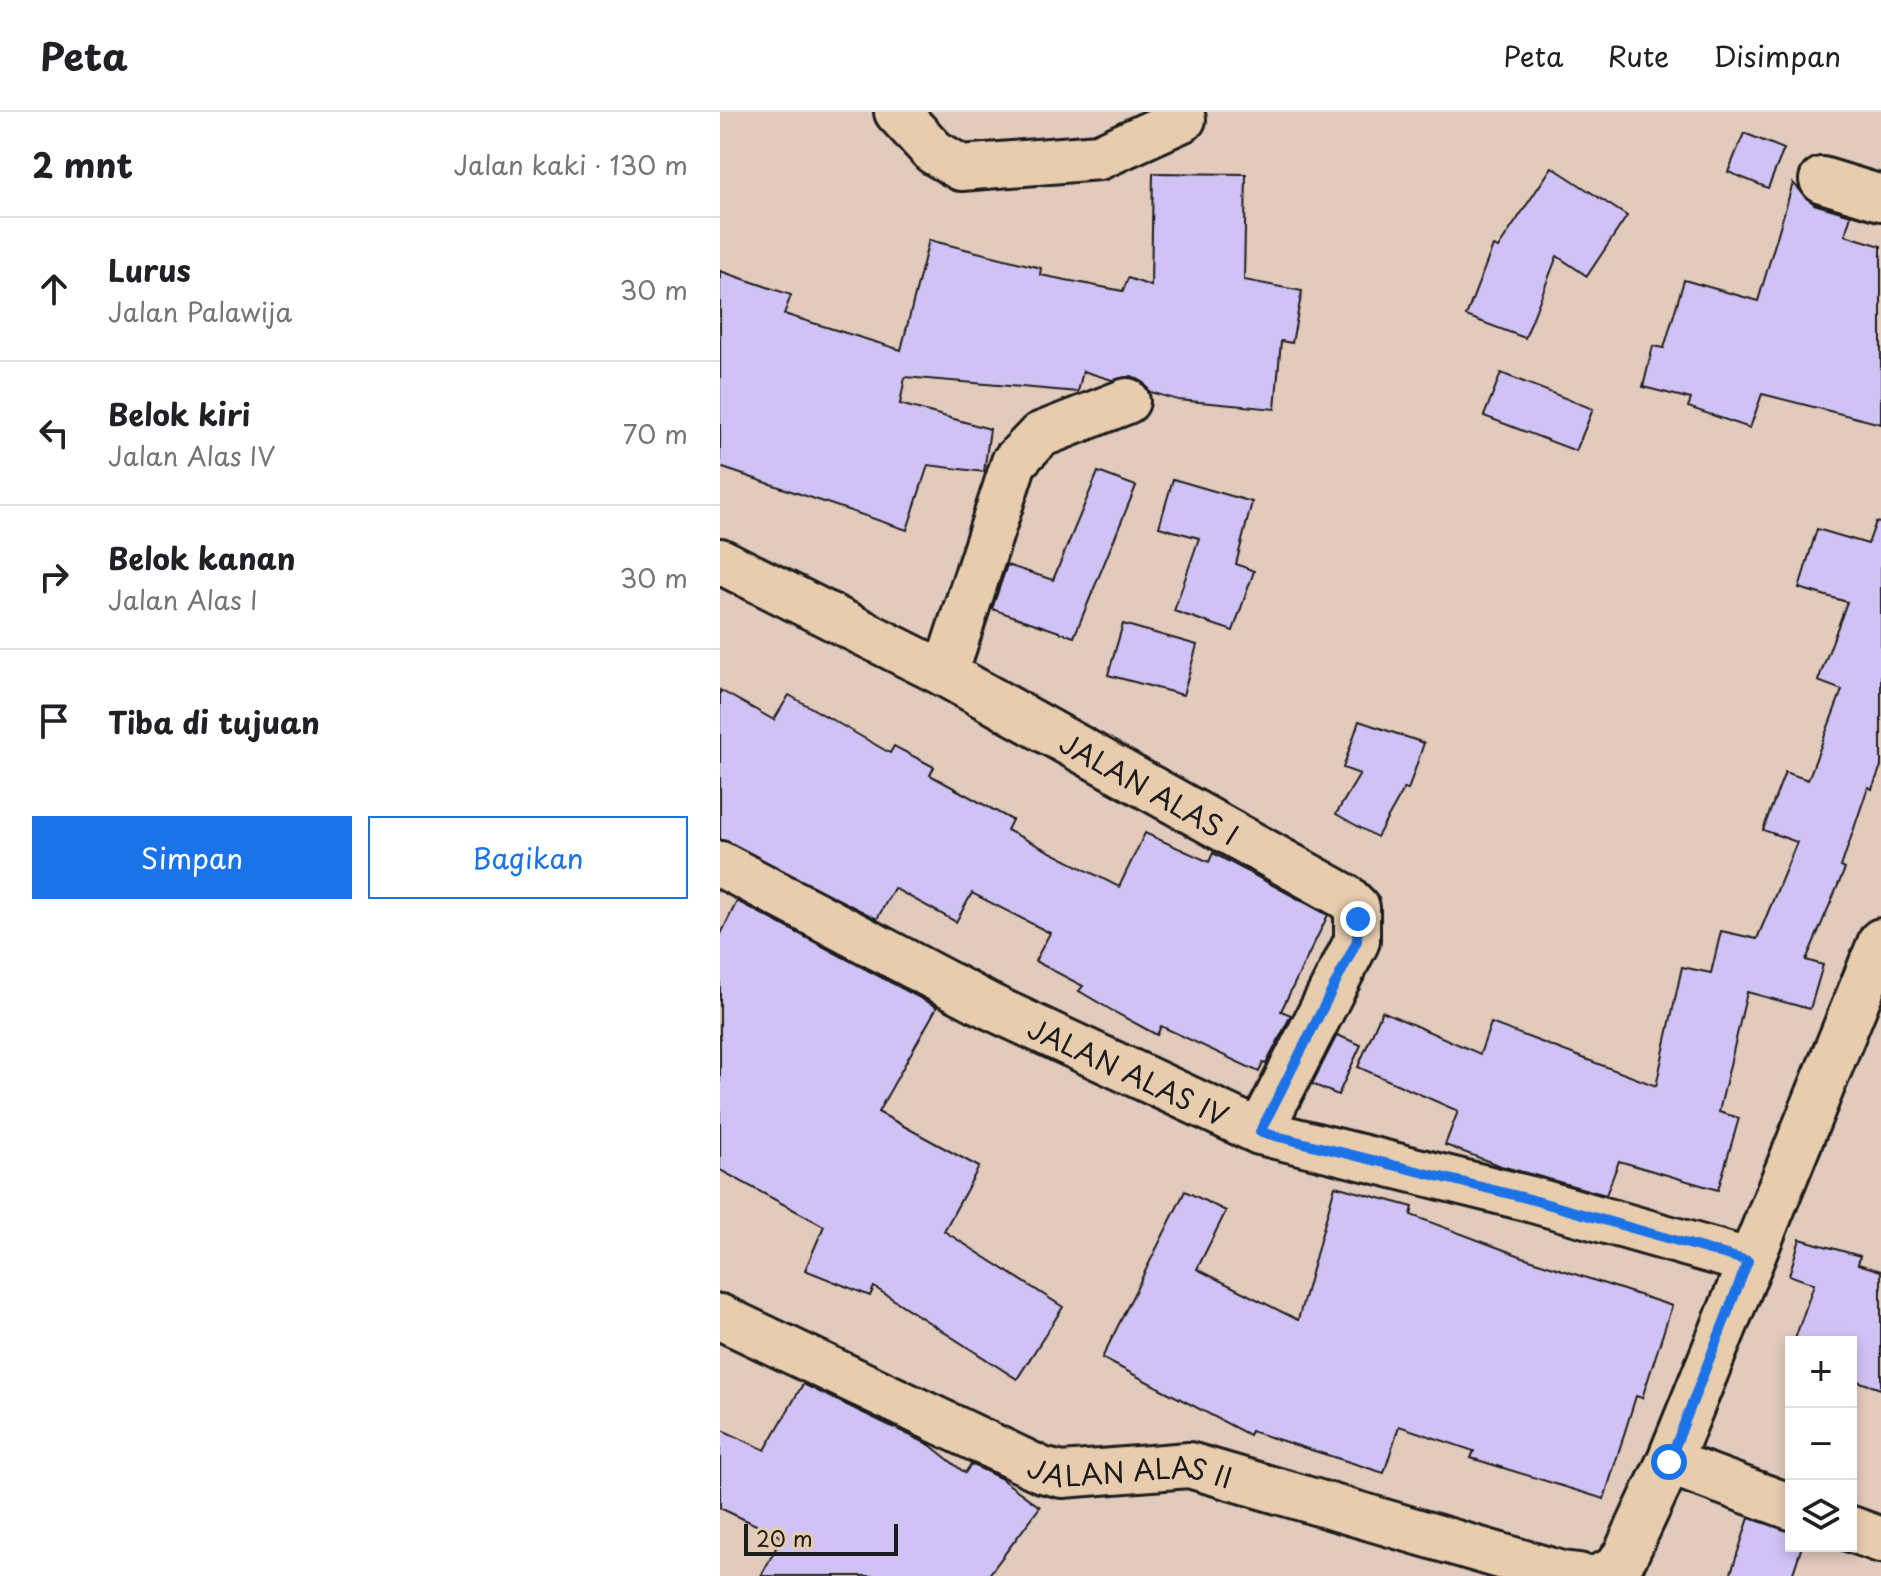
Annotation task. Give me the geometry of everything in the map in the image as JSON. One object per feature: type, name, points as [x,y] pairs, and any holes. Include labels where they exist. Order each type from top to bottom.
[{"type":"street","points":[[897,112],[934,152],[961,168],[1099,157],[1183,119]]},
{"type":"street","points":[[1822,180],[1881,198]]},
{"type":"street","points":[[945,674],[1014,462],[1040,435],[1127,401]]},
{"type":"street","name":"JALAN ALAS I","points":[[720,561],[945,674],[1346,897],[1357,908],[1357,941],[1260,1132]]},
{"type":"street","name":"JALAN ALAS IV","points":[[720,864],[989,1006],[1260,1132],[1526,1198],[1748,1261]]},
{"type":"street","points":[[1581,1575],[1614,1570],[1625,1556],[1669,1462],[1748,1261],[1881,941]]},
{"type":"street","name":"JALAN ALAS II","points":[[720,1317],[1042,1470],[1062,1475],[1189,1465],[1581,1575]]},
{"type":"street","points":[[1669,1462],[1785,1505]]},
{"type":"street","points":[[1857,1531],[1881,1540]]},
{"type":"building","points":[[1744,133],[1784,149],[1768,188],[1728,172]]},
{"type":"building","points":[[1552,167],[1627,216],[1587,276],[1557,256],[1525,338],[1466,316],[1493,246],[1498,248]]},
{"type":"building","points":[[1153,173],[1246,174],[1244,280],[1302,291],[1292,343],[1281,341],[1275,409],[1178,400],[1150,392],[1143,382],[1132,376],[1112,380],[1083,371],[1078,392],[905,377],[900,404],[990,429],[984,472],[928,465],[907,530],[720,467],[720,271],[791,295],[784,314],[901,350],[929,240],[1041,268],[1040,275],[1123,291],[1128,278],[1151,286]]},
{"type":"building","points":[[1793,183],[1814,204],[1851,215],[1845,235],[1881,246],[1881,424],[1762,394],[1750,428],[1688,407],[1691,399],[1643,387],[1653,346],[1664,348],[1684,280],[1758,301]]},
{"type":"building","points":[[1501,373],[1593,409],[1576,451],[1484,416]]},
{"type":"building","points":[[1098,472],[1136,486],[1074,637],[992,609],[1007,565],[1053,580]]},
{"type":"building","points":[[1173,479],[1252,502],[1236,564],[1254,571],[1233,631],[1174,611],[1199,538],[1159,527]]},
{"type":"building","points":[[1876,522],[1881,523],[1881,766],[1872,789],[1868,787],[1841,867],[1845,869],[1806,960],[1823,965],[1810,1009],[1747,992],[1719,1112],[1739,1118],[1718,1190],[1619,1161],[1606,1195],[1501,1166],[1445,1145],[1458,1111],[1358,1067],[1382,1011],[1480,1054],[1491,1023],[1656,1086],[1682,967],[1711,973],[1721,931],[1757,939],[1797,842],[1763,830],[1785,772],[1808,780],[1842,690],[1818,681],[1847,602],[1799,588],[1817,529],[1868,544]]},
{"type":"building","points":[[1123,624],[1197,645],[1183,695],[1108,675]]},
{"type":"building","points":[[720,690],[774,720],[789,695],[890,753],[894,746],[934,767],[930,775],[1012,820],[1007,830],[1119,887],[1145,833],[1209,862],[1213,853],[1328,915],[1281,1011],[1291,1015],[1266,1064],[1263,1063],[1259,1072],[1161,1026],[1157,1035],[1118,1014],[1079,991],[1083,986],[1035,961],[1050,933],[972,893],[956,922],[894,888],[877,919],[720,839]]},
{"type":"building","points":[[1359,721],[1424,743],[1408,790],[1404,789],[1377,837],[1336,814],[1360,774],[1343,768]]},
{"type":"building","points":[[737,901],[937,1007],[878,1112],[979,1167],[944,1231],[1063,1307],[1017,1379],[874,1287],[870,1296],[805,1270],[824,1226],[720,1170],[720,936]]},
{"type":"building","points":[[1337,1035],[1361,1045],[1338,1095],[1312,1084]]},
{"type":"building","points":[[1335,1186],[1413,1207],[1411,1215],[1523,1257],[1672,1306],[1642,1398],[1636,1396],[1604,1499],[1471,1458],[1474,1451],[1399,1426],[1384,1473],[1251,1431],[1249,1435],[1102,1358],[1185,1191],[1226,1211],[1197,1269],[1298,1320]]},
{"type":"building","points":[[1800,1239],[1860,1256],[1858,1264],[1881,1271],[1881,1389],[1857,1381],[1857,1336],[1796,1336],[1814,1284],[1789,1275]]},
{"type":"building","points":[[803,1384],[930,1445],[965,1473],[971,1464],[1000,1478],[1040,1507],[988,1576],[761,1576],[782,1537],[720,1508],[720,1429],[765,1450]]},
{"type":"building","points":[[1749,1518],[1785,1529],[1785,1552],[1800,1552],[1792,1576],[1730,1576]]},
{"type":"route","points":[[1358,919],[1357,941],[1260,1132],[1526,1198],[1748,1261],[1669,1462]]}]
